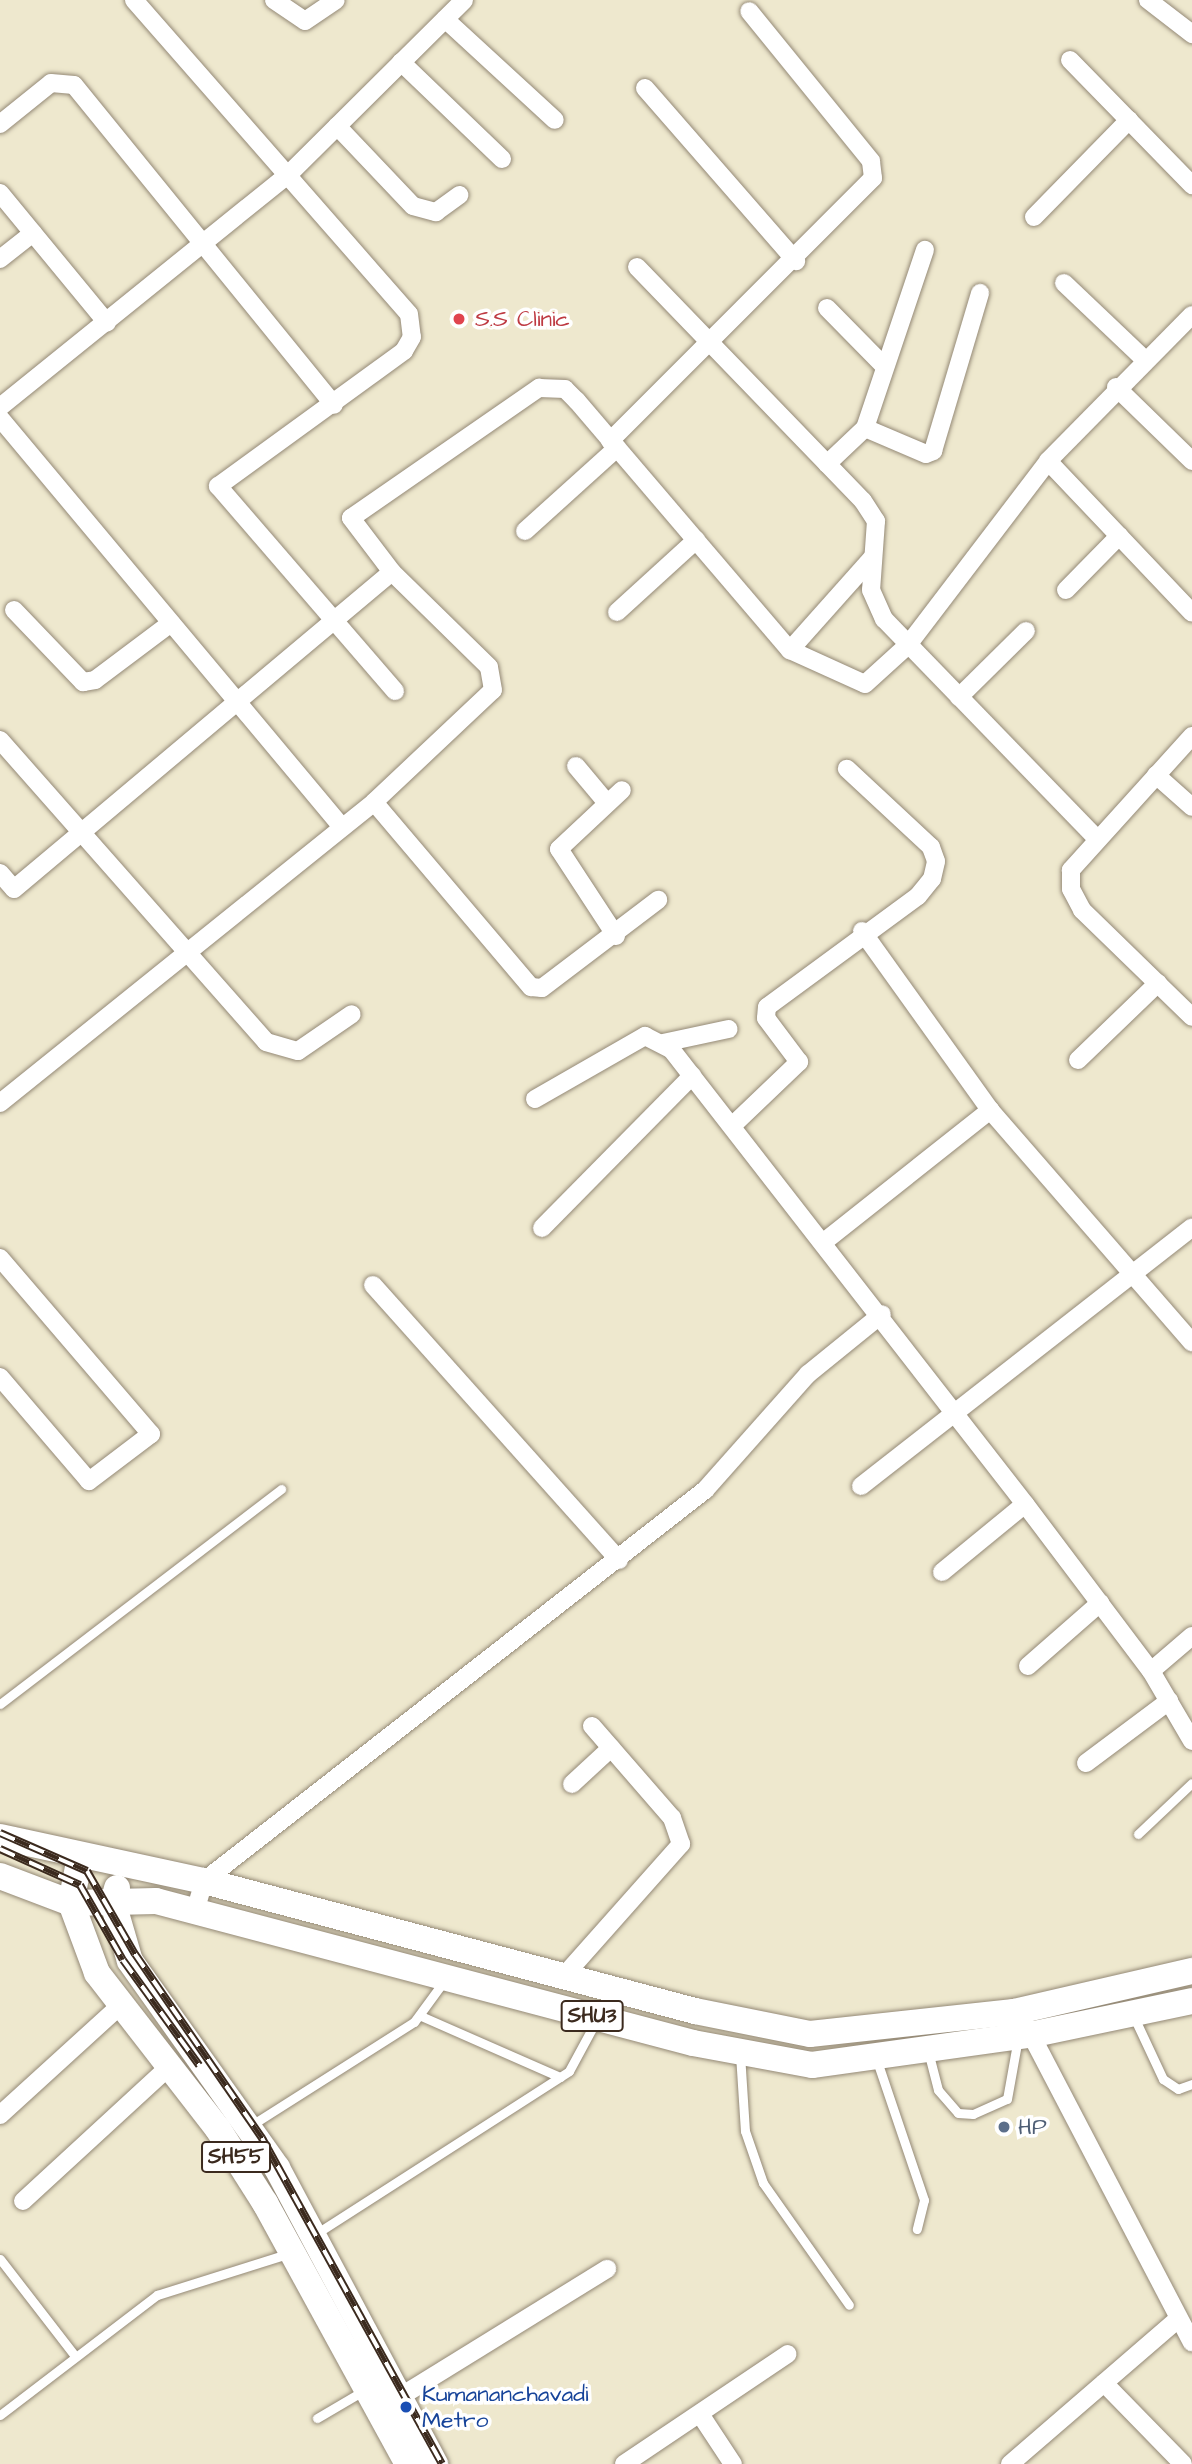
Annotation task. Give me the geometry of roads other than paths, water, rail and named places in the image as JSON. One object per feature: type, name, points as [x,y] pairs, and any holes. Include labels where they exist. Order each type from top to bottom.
[{"type":"main road","name":"SHU3","points":[[0,1837],[80,1857],[204,1881],[563,1977],[810,2034],[1022,2027],[1132,2013],[1192,2001]]},
{"type":"main road","points":[[71,1903],[80,1857]]},
{"type":"main road","points":[[113,1903],[124,1866]]},
{"type":"main road","name":"SHU3","points":[[0,1876],[71,1903],[163,1903],[597,2018],[740,2052],[812,2065],[928,2049],[1022,2027],[1192,1971]]},
{"type":"main road","name":"SH55","points":[[71,1903],[97,1973],[218,2129],[292,2253],[408,2464]]},
{"type":"main road","name":"SH55","points":[[113,1903],[127,1950],[249,2127],[313,2235],[435,2464]]},
{"type":"main road","points":[[127,1950],[163,1903]]},
{"type":"street","points":[[134,0],[288,175],[413,325],[404,351],[334,405],[218,486],[331,622],[395,691]]},
{"type":"street","points":[[274,0],[305,21],[335,0]]},
{"type":"street","points":[[0,407],[288,175],[464,0]]},
{"type":"street","points":[[1148,0],[1192,34]]},
{"type":"street","points":[[525,531],[614,444],[709,344],[865,191],[874,168],[749,11]]},
{"type":"street","points":[[445,19],[555,120]]},
{"type":"street","points":[[1070,60],[1192,185]]},
{"type":"street","points":[[401,62],[502,159]]},
{"type":"street","points":[[0,124],[51,83],[74,85],[334,405]]},
{"type":"street","points":[[645,88],[796,261]]},
{"type":"street","points":[[1034,217],[1129,120]]},
{"type":"street","points":[[337,126],[413,206],[436,212],[459,195]]},
{"type":"street","points":[[0,193],[107,323]]},
{"type":"street","points":[[0,259],[33,233]]},
{"type":"street","points":[[827,464],[865,428],[925,250]]},
{"type":"street","points":[[637,267],[827,464],[876,521],[872,558],[876,605],[908,645],[1097,839]]},
{"type":"street","points":[[1064,283],[1144,359]]},
{"type":"street","points":[[865,428],[926,454],[933,451],[980,293]]},
{"type":"street","points":[[827,308],[884,366]]},
{"type":"street","points":[[0,1104],[182,952],[374,802],[484,702],[495,680],[392,572],[351,519],[539,388],[565,389],[789,650],[865,684],[908,645],[1048,461],[1116,387],[1192,315]]},
{"type":"street","points":[[1116,387],[1192,461]]},
{"type":"street","points":[[0,418],[342,827]]},
{"type":"street","points":[[1048,461],[1192,613]]},
{"type":"street","points":[[1066,590],[1119,536]]},
{"type":"street","points":[[617,612],[696,540]]},
{"type":"street","points":[[789,650],[872,558]]},
{"type":"street","points":[[0,873],[14,889],[81,828],[392,572]]},
{"type":"street","points":[[14,610],[83,682],[95,680],[171,623]]},
{"type":"street","points":[[959,698],[1026,631]]},
{"type":"street","points":[[1192,736],[1071,870],[1072,889],[1082,909],[1192,1017]]},
{"type":"street","points":[[0,740],[81,828],[182,952],[266,1042],[284,1051],[298,1051],[352,1014]]},
{"type":"street","points":[[576,766],[607,803]]},
{"type":"street","points":[[732,1126],[799,1062],[766,1018],[767,1007],[862,931],[918,896],[936,861],[921,836],[847,769]]},
{"type":"street","points":[[1156,775],[1192,807]]},
{"type":"street","points":[[616,936],[559,849],[622,790]]},
{"type":"street","points":[[374,802],[531,987],[542,988],[616,936],[658,900]]},
{"type":"street","points":[[862,931],[990,1110],[1131,1279],[1192,1342]]},
{"type":"street","points":[[1077,1060],[1157,983]]},
{"type":"street","points":[[663,1043],[729,1029]]},
{"type":"street","points":[[535,1099],[645,1037],[663,1043],[882,1314],[1151,1671],[1192,1741]]},
{"type":"street","points":[[542,1228],[692,1076]]},
{"type":"street","points":[[825,1241],[990,1110]]},
{"type":"street","points":[[861,1486],[958,1415],[1131,1279],[1192,1227]]},
{"type":"street","points":[[0,1258],[151,1434],[89,1481],[0,1377]]},
{"type":"street","points":[[373,1284],[619,1560]]},
{"type":"street","points":[[195,1912],[204,1881],[619,1560],[705,1490],[808,1374],[882,1314]]},
{"type":"street","points":[[942,1572],[1025,1504]]},
{"type":"street","points":[[1028,1666],[1100,1603]]},
{"type":"street","points":[[1151,1671],[1192,1636]]},
{"type":"street","points":[[1086,1763],[1169,1702]]},
{"type":"street","points":[[563,1977],[681,1844],[679,1826],[592,1726]]},
{"type":"street","points":[[572,1784],[611,1748]]},
{"type":"street","points":[[0,2115],[122,2004]]},
{"type":"street","points":[[1022,2027],[1177,2320],[1192,2342]]},
{"type":"street","points":[[23,2201],[170,2066]]},
{"type":"street","points":[[398,2398],[607,2269]]},
{"type":"street","points":[[1019,2461],[1177,2320]]},
{"type":"street","points":[[629,2463],[788,2354]]},
{"type":"street","points":[[1104,2383],[1183,2464]]},
{"type":"street","points":[[699,2414],[733,2464]]},
{"type":"lane","points":[[0,1704],[281,1489]]},
{"type":"lane","points":[[1138,1834],[1192,1783]]},
{"type":"lane","points":[[249,2127],[421,2016],[446,1978]]},
{"type":"lane","points":[[1132,2013],[1163,2079],[1178,2089],[1192,2084]]},
{"type":"lane","points":[[421,2016],[560,2077]]},
{"type":"lane","points":[[313,2235],[560,2077],[580,2059],[597,2018]]},
{"type":"lane","points":[[928,2049],[938,2090],[958,2113],[973,2114],[1007,2099],[1022,2027]]},
{"type":"lane","points":[[740,2052],[745,2131],[763,2183],[849,2305]]},
{"type":"lane","points":[[875,2056],[924,2200],[917,2230]]},
{"type":"lane","points":[[0,2415],[157,2295],[292,2253]]},
{"type":"lane","points":[[0,2259],[75,2356]]},
{"type":"lane","points":[[317,2418],[367,2389]]},
{"type":"railway","points":[[0,1833],[87,1871],[135,1954],[262,2138],[442,2464]]},
{"type":"railway","points":[[0,1849],[80,1885],[123,1960],[199,2065]]},
{"type":"place","name":"S.S Clinic","points":[[459,319]]},
{"type":"place","name":"HP","points":[[1004,2127]]},
{"type":"place","name":"Kumananchavadi Metro","points":[[406,2407]]}]
